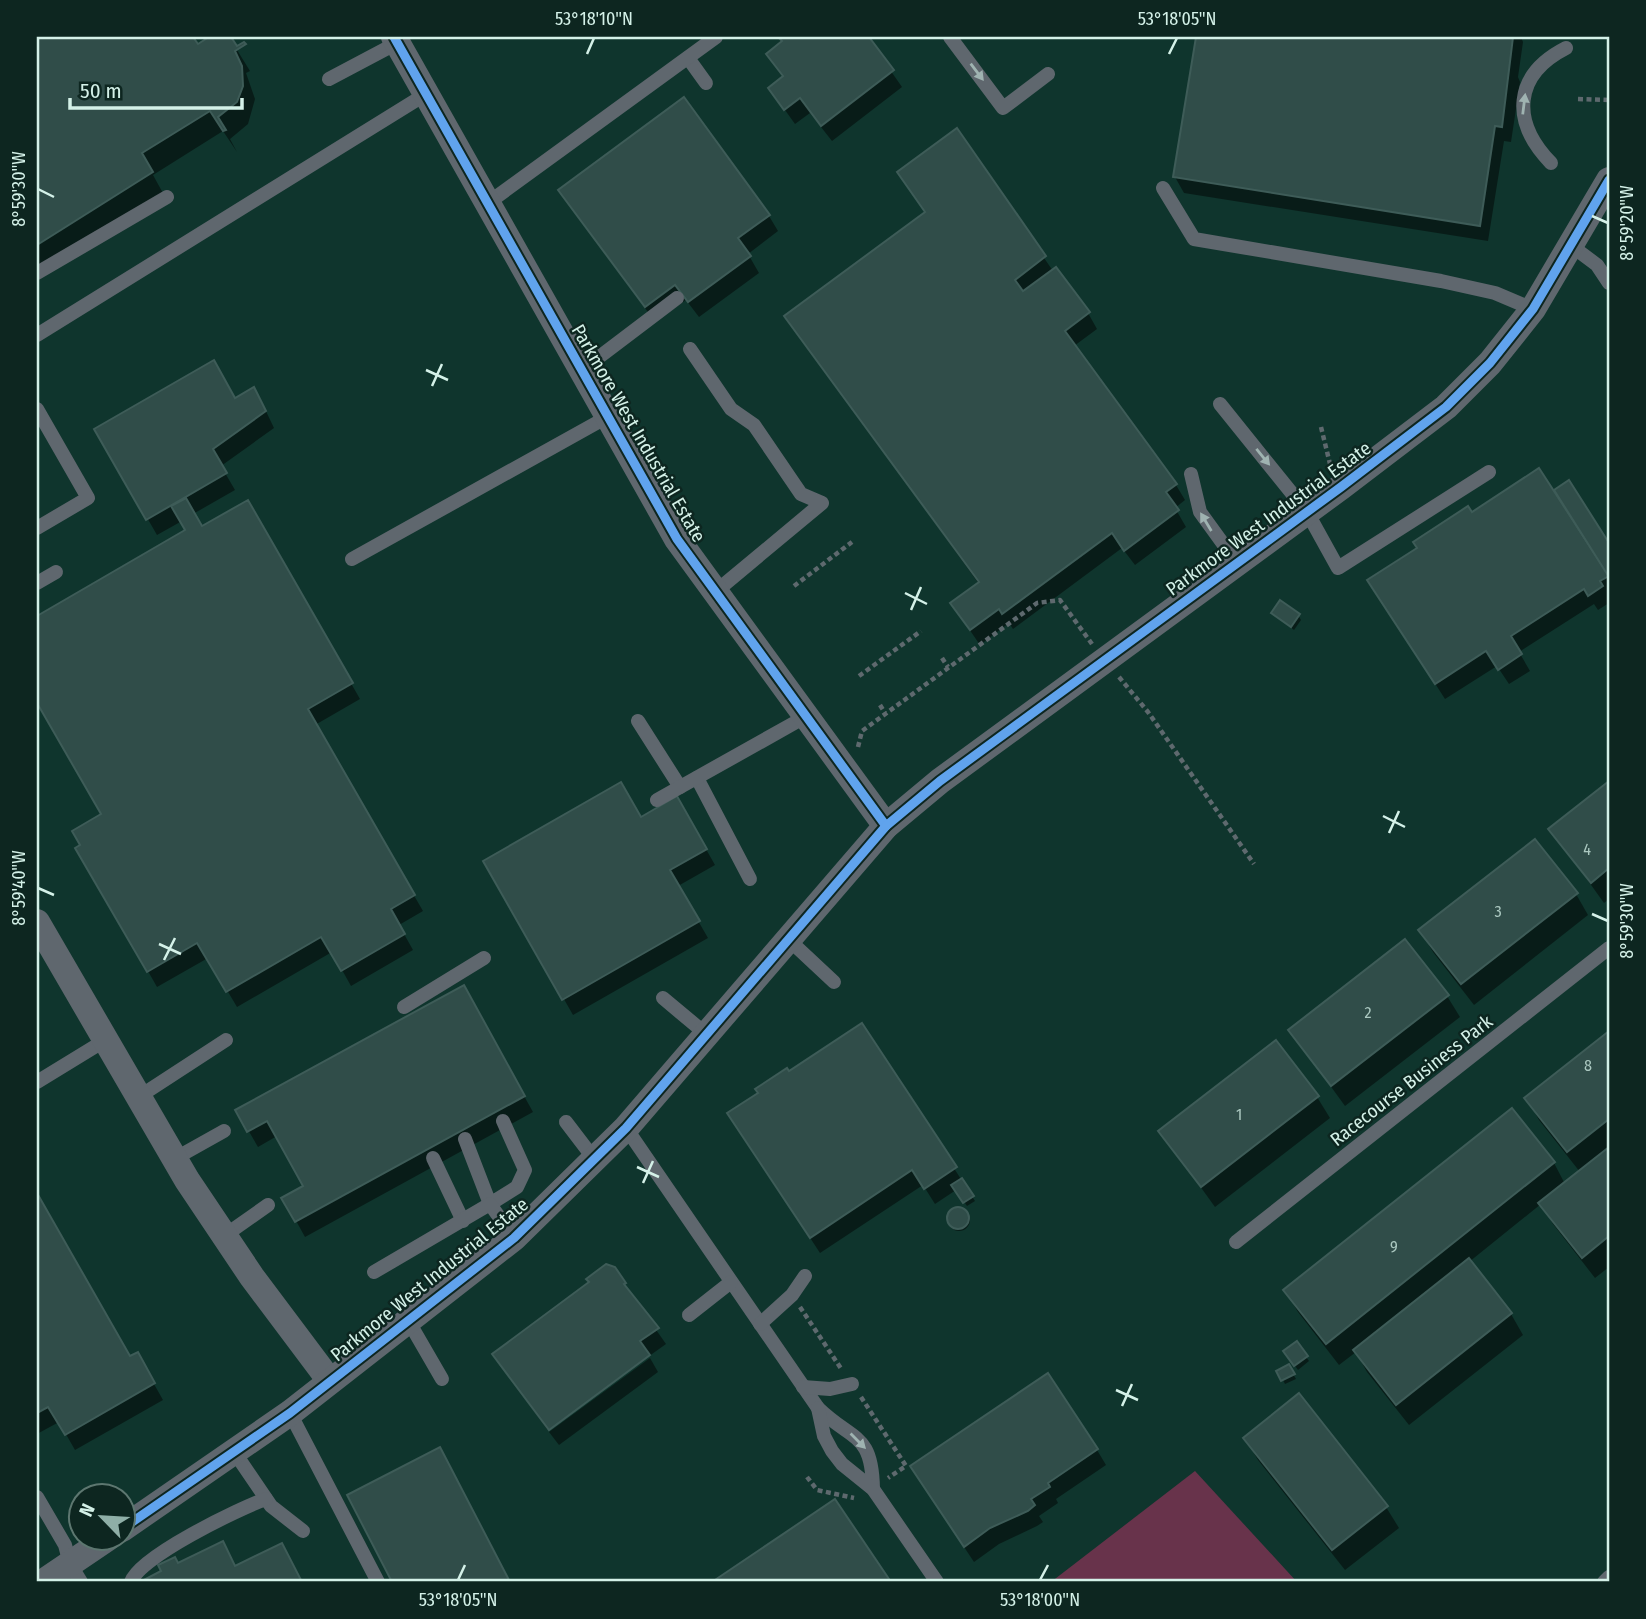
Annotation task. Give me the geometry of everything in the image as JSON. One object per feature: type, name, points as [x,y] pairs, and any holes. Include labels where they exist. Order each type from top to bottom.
[{"type":"street","name":"Parkmore West Industrial Estate","points":[[395,40],[677,539],[887,826]]},
{"type":"street","name":"Parkmore West Industrial Estate","points":[[136,1520],[290,1413],[514,1238],[626,1128],[887,826],[940,781],[1342,487],[1446,407],[1490,363],[1533,309],[1573,247],[1609,180]]},
{"type":"street","name":"Parkmore West Industrial Estate","points":[[37,922],[174,1158],[224,1236],[330,1381]]},
{"type":"street","points":[[43,1582],[76,1573],[95,1552]]},
{"type":"lane","points":[[488,203],[716,37]]},
{"type":"lane","points":[[950,37],[1003,107],[1048,74]]},
{"type":"lane","points":[[329,79],[395,40]]},
{"type":"lane","points":[[1550,163],[1526,131],[1522,111],[1527,87],[1538,67],[1566,48]]},
{"type":"lane","points":[[688,58],[706,83]]},
{"type":"lane","points":[[37,335],[426,94]]},
{"type":"lane","points":[[1163,188],[1194,239],[1441,281],[1495,293],[1533,309]]},
{"type":"lane","points":[[37,273],[167,197]]},
{"type":"lane","points":[[1573,247],[1597,265],[1609,283]]},
{"type":"lane","points":[[582,370],[677,298]]},
{"type":"lane","points":[[690,349],[731,409],[754,425],[801,494],[822,503],[714,593]]},
{"type":"lane","points":[[1220,404],[1307,512],[1338,568],[1489,472]]},
{"type":"lane","points":[[37,409],[88,498],[37,528]]},
{"type":"lane","points":[[352,559],[608,416]]},
{"type":"lane","points":[[1191,474],[1200,512],[1237,563]]},
{"type":"lane","points":[[37,583],[56,572]]},
{"type":"lane","points":[[657,800],[806,717]]},
{"type":"lane","points":[[638,721],[680,787]]},
{"type":"lane","points":[[697,778],[750,879]]},
{"type":"lane","points":[[788,939],[834,982]]},
{"type":"lane","name":"Racecourse Business Park","points":[[1236,1242],[1609,948]]},
{"type":"lane","points":[[404,1007],[484,958]]},
{"type":"lane","points":[[663,998],[706,1034]]},
{"type":"lane","points":[[137,1098],[226,1040]]},
{"type":"lane","points":[[37,1082],[104,1041]]},
{"type":"lane","points":[[374,1272],[517,1187],[525,1170],[503,1121]]},
{"type":"lane","points":[[566,1122],[595,1160]]},
{"type":"lane","points":[[626,1128],[818,1408],[833,1423],[860,1440],[871,1456],[873,1489]]},
{"type":"lane","points":[[174,1158],[225,1132]]},
{"type":"lane","points":[[465,1139],[490,1205],[514,1238]]},
{"type":"lane","points":[[433,1158],[463,1221]]},
{"type":"lane","points":[[224,1236],[268,1205]]},
{"type":"lane","points":[[760,1324],[792,1295],[805,1276]]},
{"type":"lane","points":[[689,1315],[731,1282]]},
{"type":"lane","points":[[408,1322],[442,1379]]},
{"type":"lane","points":[[803,1387],[830,1389],[852,1384]]},
{"type":"lane","points":[[818,1408],[824,1436],[832,1451],[842,1464],[873,1489],[937,1582]]},
{"type":"lane","points":[[290,1413],[378,1582]]},
{"type":"lane","points":[[235,1453],[266,1499],[303,1531]]},
{"type":"lane","points":[[37,1497],[65,1545],[76,1573]]},
{"type":"lane","points":[[131,1582],[133,1575],[156,1557],[234,1511],[266,1499]]},
{"type":"lane","points":[[1604,1582],[1609,1577]]},
{"type":"path","points":[[1578,99],[1609,100]]},
{"type":"path","points":[[1321,427],[1332,470],[1342,487]]},
{"type":"path","points":[[794,586],[852,542]]},
{"type":"path","points":[[859,676],[921,631]]},
{"type":"path","points":[[942,659],[948,667]]},
{"type":"path","points":[[880,705],[885,713]]},
{"type":"shaded area","points":[[1195,1471],[1297,1582],[1051,1582]]},
{"type":"building","points":[[37,37],[193,37],[198,44],[209,37],[231,37],[237,46],[244,42],[246,44],[235,51],[242,66],[243,86],[237,102],[218,117],[226,130],[223,131],[210,111],[142,153],[153,172],[37,245]]},
{"type":"building","points":[[778,37],[869,37],[894,70],[821,126],[800,98],[784,110],[768,88],[783,76],[766,54],[782,41]]},
{"type":"building","points":[[1196,37],[1513,37],[1502,127],[1495,126],[1480,226],[1173,177]]},
{"type":"building","points":[[684,97],[770,215],[738,238],[751,256],[688,302],[675,285],[645,307],[558,190]]},
{"type":"building","points":[[957,128],[1046,256],[1015,280],[1023,291],[1056,267],[1090,312],[1065,331],[1177,484],[1166,492],[1179,510],[1124,551],[1112,533],[1002,614],[999,609],[970,630],[950,603],[979,582],[784,316],[925,212],[897,172]]},
{"type":"building","points":[[214,360],[235,398],[254,387],[266,411],[213,449],[227,473],[146,520],[94,429]]},
{"type":"building","points":[[1539,468],[1609,576],[1600,581],[1603,586],[1588,596],[1584,589],[1511,636],[1522,654],[1498,670],[1486,651],[1435,684],[1367,580],[1417,548],[1413,542],[1468,506],[1472,512]]},
{"type":"building","points":[[1569,480],[1609,543],[1609,577],[1554,490]]},
{"type":"building","points":[[186,498],[202,526],[248,500],[353,683],[308,709],[415,895],[391,909],[405,934],[341,971],[321,937],[226,992],[197,943],[147,972],[75,848],[80,845],[72,831],[101,814],[37,703],[37,616],[185,530],[171,506]]},
{"type":"building","points":[[1280,600],[1300,614],[1291,627],[1271,613]]},
{"type":"building","points":[[1609,781],[1609,868],[1591,883],[1548,829]]},
{"type":"building","points":[[621,782],[641,817],[677,796],[707,849],[670,870],[700,921],[562,1000],[483,861]]},
{"type":"building","points":[[1535,839],[1578,893],[1461,984],[1418,930]]},
{"type":"building","points":[[1405,939],[1449,995],[1331,1086],[1288,1030]]},
{"type":"building","points":[[464,985],[525,1096],[295,1222],[281,1198],[303,1186],[267,1121],[247,1132],[235,1110]]},
{"type":"building","points":[[862,1023],[957,1167],[924,1189],[912,1170],[810,1238],[727,1113],[758,1093],[755,1089],[787,1068],[789,1071]]},
{"type":"building","points":[[1609,1031],[1609,1119],[1567,1152],[1524,1098]]},
{"type":"building","points":[[1276,1040],[1319,1096],[1201,1187],[1158,1131]]},
{"type":"building","points":[[1512,1108],[1555,1162],[1326,1344],[1283,1290]]},
{"type":"building","points":[[1609,1147],[1609,1236],[1582,1258],[1538,1203]]},
{"type":"building","points":[[962,1178],[974,1196],[963,1203],[951,1185]]},
{"type":"building","points":[[37,1193],[130,1356],[138,1352],[155,1383],[65,1435],[48,1407],[37,1413]]},
{"type":"building","points":[[958,1207],[966,1210],[969,1218],[966,1226],[958,1229],[950,1226],[947,1218],[950,1210]]},
{"type":"building","points":[[1469,1258],[1512,1313],[1396,1405],[1353,1350]]},
{"type":"building","points":[[606,1264],[615,1267],[626,1283],[624,1284],[659,1328],[640,1341],[650,1355],[549,1430],[492,1354],[589,1282],[586,1279]]},
{"type":"building","points":[[1297,1341],[1308,1356],[1294,1366],[1283,1351]]},
{"type":"building","points":[[1289,1364],[1295,1374],[1281,1381],[1276,1371]]},
{"type":"building","points":[[1048,1373],[1098,1449],[1048,1483],[1050,1487],[1031,1499],[1035,1505],[1028,1511],[990,1528],[964,1547],[910,1466]]},
{"type":"building","points":[[1299,1393],[1388,1506],[1332,1550],[1243,1438]]},
{"type":"building","points":[[440,1447],[510,1582],[392,1582],[347,1495]]},
{"type":"building","points":[[835,1499],[891,1582],[712,1582]]},
{"type":"building","points":[[223,1541],[235,1566],[282,1543],[302,1582],[140,1582],[161,1571],[158,1565],[175,1557],[178,1563]]},
{"type":"cycle path","points":[[394,37],[677,539],[886,826]]},
{"type":"cycle path","points":[[136,1519],[290,1413],[514,1238],[626,1128],[886,826],[940,781],[1446,407],[1490,363],[1533,309],[1609,180]]}]
